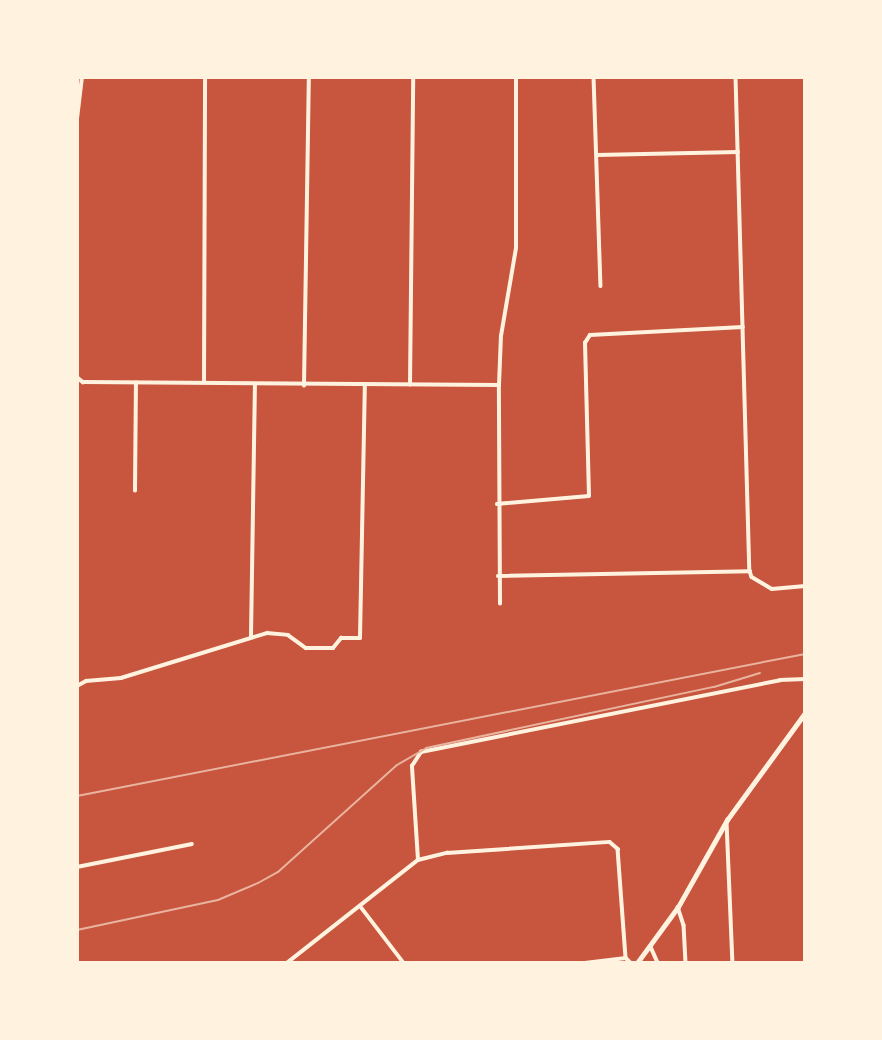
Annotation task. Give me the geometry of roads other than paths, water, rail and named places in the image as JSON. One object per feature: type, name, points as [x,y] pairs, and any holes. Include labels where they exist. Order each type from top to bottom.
[{"type":"street","points":[[77,120],[82,77]]},
{"type":"street","points":[[204,383],[205,77]]},
{"type":"street","points":[[304,386],[309,77]]},
{"type":"street","points":[[410,385],[412,77]]},
{"type":"street","points":[[500,604],[497,504],[499,386],[501,336],[516,248],[516,77]]},
{"type":"street","points":[[594,77],[601,286]]},
{"type":"street","points":[[736,77],[750,571],[752,578],[772,589],[805,586]]},
{"type":"street","points":[[597,155],[738,152]]},
{"type":"street","points":[[497,504],[589,496],[584,343],[590,335],[743,327]]},
{"type":"street","points":[[77,377],[83,382],[499,386]]},
{"type":"street","points":[[135,491],[136,383]]},
{"type":"street","points":[[251,636],[255,385]]},
{"type":"street","points":[[77,686],[139,673],[251,636],[288,635],[306,649],[333,648],[341,638],[360,638],[365,386]]},
{"type":"street","points":[[498,576],[750,571]]},
{"type":"street","points":[[418,860],[412,766],[421,752],[780,680],[805,679]]},
{"type":"street","points":[[637,963],[678,907],[727,820],[805,713]]},
{"type":"street","points":[[727,820],[733,963]]},
{"type":"street","points":[[287,963],[418,860],[447,853],[610,842],[618,849],[626,958],[631,963]]},
{"type":"street","points":[[77,867],[192,844]]},
{"type":"street","points":[[361,907],[404,963]]},
{"type":"street","points":[[678,907],[684,925],[686,963]]},
{"type":"street","points":[[651,947],[658,963]]},
{"type":"street","points":[[585,963],[626,958]]},
{"type":"railway","points":[[77,796],[805,654]]},
{"type":"railway","points":[[77,930],[218,900],[258,883],[278,872],[397,765],[426,748],[714,687],[760,673]]}]
